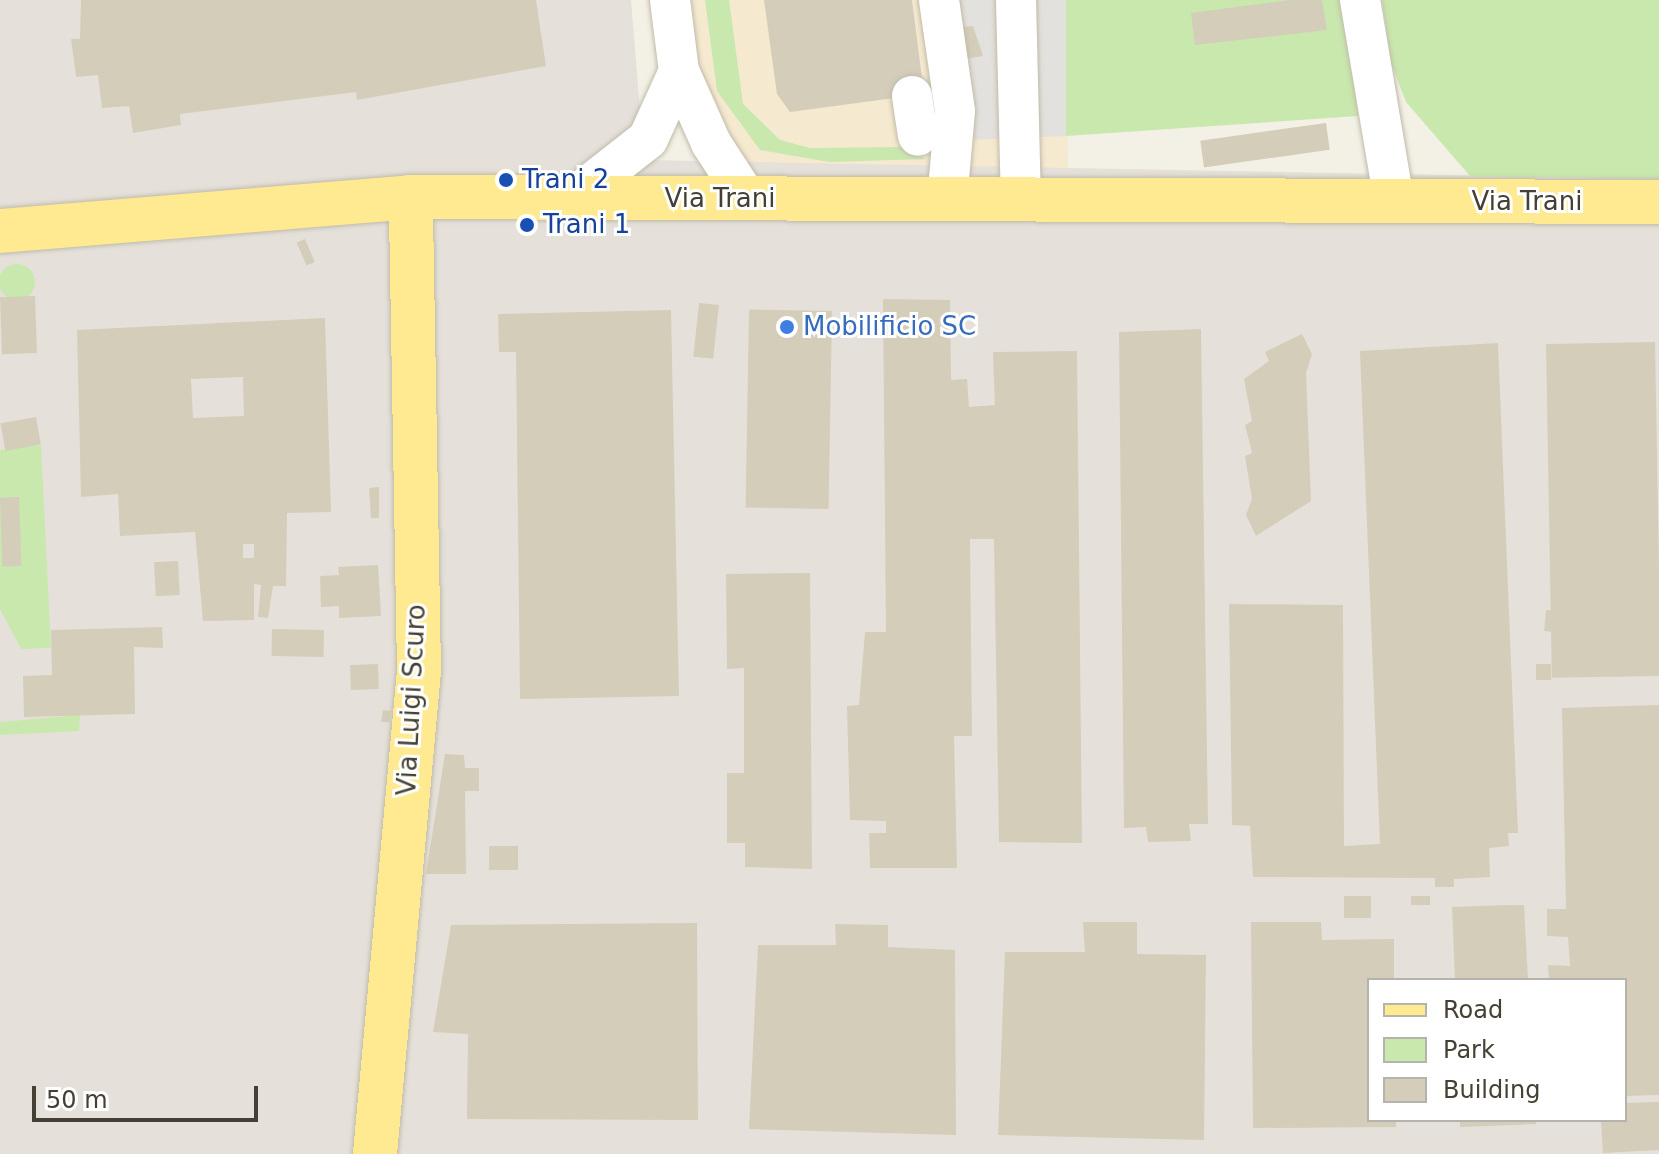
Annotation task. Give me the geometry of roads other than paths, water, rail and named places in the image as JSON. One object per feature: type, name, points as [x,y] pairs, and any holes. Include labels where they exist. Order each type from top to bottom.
[{"type":"main road","name":"Via Trani","points":[[0,231],[411,197],[569,201],[746,197],[1659,202]]},
{"type":"main road","name":"Via Luigi Scuro","points":[[375,1154],[419,671],[411,197]]},
{"type":"street","points":[[670,0],[679,71],[711,143],[746,197]]},
{"type":"street","points":[[939,0],[955,111],[947,200]]},
{"type":"street","points":[[1016,0],[1021,200]]},
{"type":"street","points":[[1360,0],[1394,202]]},
{"type":"street","points":[[569,201],[648,139],[679,71]]},
{"type":"street","points":[[912,96],[918,136]]},
{"type":"place","name":"Trani 2","points":[[506,180]]},
{"type":"place","name":"Trani 1","points":[[527,225]]},
{"type":"place","name":"Mobilificio SC","points":[[787,327]]}]
